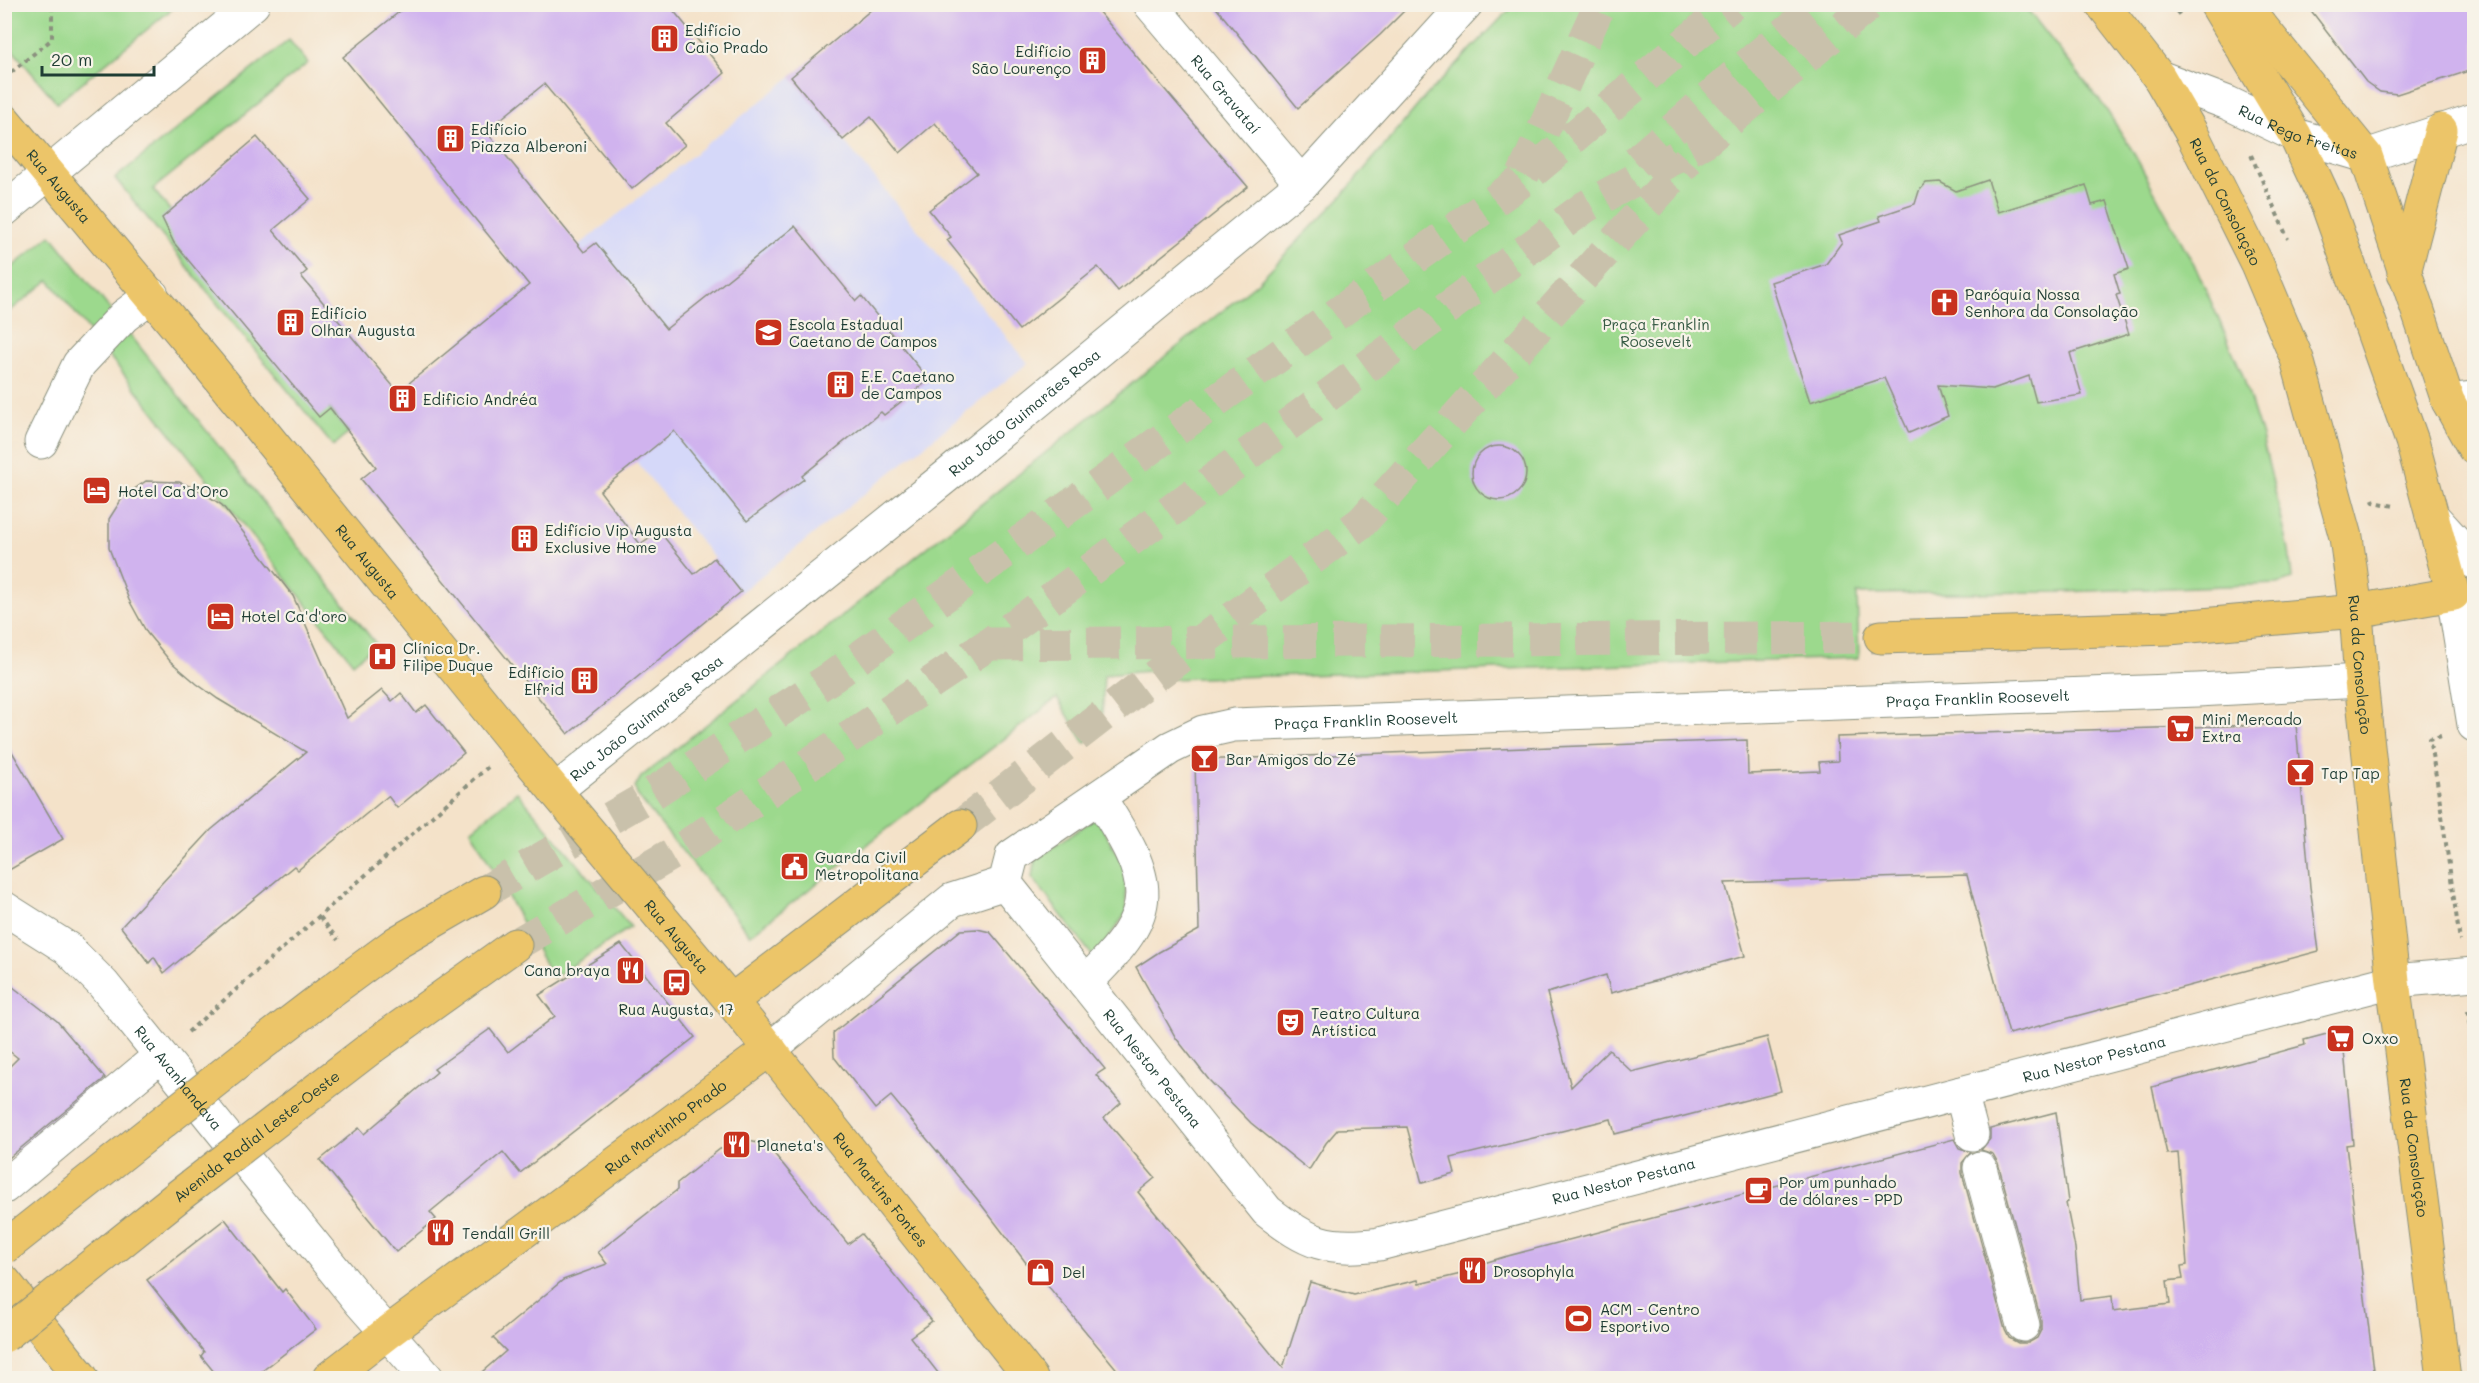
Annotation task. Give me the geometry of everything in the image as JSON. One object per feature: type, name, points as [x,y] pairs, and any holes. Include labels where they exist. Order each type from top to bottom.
[{"type":"main road","name":"Rua da Consolação","points":[[2102,4],[2159,77],[2191,132],[2257,264],[2297,359],[2327,460],[2346,537],[2356,610],[2361,681],[2393,981],[2444,1378]]},
{"type":"main road","points":[[1881,637],[2169,628],[2356,610],[2453,594],[2412,441],[2328,206],[2295,135],[2217,4]]},
{"type":"main road","points":[[2243,4],[2366,156],[2404,273],[2461,400],[2474,448]]},
{"type":"main road","name":"Rua Augusta","points":[[4,120],[152,295],[514,743],[731,1001]]},
{"type":"main road","points":[[2404,273],[2441,130]]},
{"type":"main road","points":[[731,1001],[960,826]]},
{"type":"main road","points":[[4,1248],[331,991],[396,943],[484,892]]},
{"type":"main road","name":"Avenida Radial Leste-Oeste","points":[[4,1336],[181,1194],[372,1047],[515,945]]},
{"type":"main road","name":"Rua Martins Fontes","points":[[731,1001],[1031,1378]]},
{"type":"main road","name":"Rua Martinho Prado","points":[[329,1378],[770,1049]]},
{"type":"main road","points":[[4,1281],[82,1378]]},
{"type":"street","points":[[4,210],[253,4]]},
{"type":"street","name":"Rua Gravataí","points":[[1150,4],[1302,184]]},
{"type":"street","name":"Rua João Guimarães Rosa","points":[[555,791],[948,475],[1302,184],[1466,4]]},
{"type":"street","name":"Rua Rego Freitas","points":[[2159,77],[2228,103],[2295,135],[2366,156],[2475,120]]},
{"type":"street","points":[[41,442],[79,364],[124,316],[152,295]]},
{"type":"street","points":[[2432,516],[2475,562]]},
{"type":"street","points":[[2453,594],[2463,730]]},
{"type":"street","name":"Praça Franklin Roosevelt","points":[[1005,883],[1012,856],[1170,748],[1203,732],[1234,725],[2210,689],[2361,681]]},
{"type":"street","points":[[1085,983],[1121,946],[1136,922],[1143,899],[1140,876],[1129,845],[1099,797]]},
{"type":"street","name":"Rua Nestor Pestana","points":[[1005,883],[1267,1211],[1296,1234],[1328,1246],[1357,1247],[1379,1244],[2393,981],[2469,974]]},
{"type":"street","name":"Rua Martinho Prado","points":[[770,1049],[951,900],[1005,883]]},
{"type":"street","name":"Rua Avanhandava","points":[[4,908],[67,948],[103,984],[426,1378]]},
{"type":"street","points":[[4,1187],[160,1056]]},
{"type":"street","points":[[1961,1093],[1972,1134]]},
{"type":"street","points":[[1980,1168],[2023,1325]]},
{"type":"path","points":[[4,78],[52,39],[52,4]]},
{"type":"path","points":[[2463,730],[2429,739],[2469,974],[2475,1064]]},
{"type":"path","points":[[160,1056],[320,917],[514,743]]},
{"type":"shaded area","name":"Escola Estadual Caetano de Campos","points":[[791,77],[1028,363],[741,592],[508,302]]},
{"type":"green space","points":[[4,5],[177,5],[57,103],[5,41]]},
{"type":"green space","name":"Praça Franklin Roosevelt","points":[[1514,5],[2024,5],[2104,106],[2132,150],[2199,274],[2242,373],[2262,437],[2289,550],[2292,579],[2278,584],[2063,592],[1857,594],[1859,658],[1170,679],[1171,669],[1104,675],[1101,718],[1093,734],[1085,743],[1057,698],[750,935],[637,795],[635,787],[641,777],[1257,283],[1342,196],[1425,97]]},
{"type":"green space","points":[[289,40],[308,63],[153,189],[349,433],[333,446],[115,178]]},
{"type":"green space","points":[[51,235],[376,644],[353,663],[49,280],[5,315],[5,273]]},
{"type":"green space","points":[[517,792],[631,927],[553,978],[471,830]]},
{"type":"green space","points":[[1097,817],[1124,867],[1127,912],[1094,958],[1032,877],[1035,860]]},
{"type":"building","points":[[409,4],[668,4],[725,73],[666,123],[685,145],[632,189],[544,84],[486,131],[584,252],[596,243],[666,329],[795,226],[856,301],[861,296],[929,380],[884,415],[881,412],[802,476],[804,479],[747,521],[674,431],[600,491],[640,544],[659,531],[694,574],[714,558],[741,592],[568,734],[361,479],[376,467],[330,408],[319,417],[174,243],[162,218],[257,137],[310,199],[273,230],[307,271],[301,276],[398,392],[529,285],[343,57]]},
{"type":"building","points":[[878,4],[1092,4],[1248,187],[1118,291],[1098,267],[1019,330],[947,240],[951,237],[929,210],[977,173],[935,123],[900,153],[871,117],[843,140],[791,77]]},
{"type":"building","points":[[1213,4],[1411,4],[1380,35],[1298,108]]},
{"type":"building","points":[[2306,4],[2475,4],[2475,69],[2397,94],[2380,92],[2366,82]]},
{"type":"building","name":"Paróquia Nossa Senhora da Consolação","points":[[1988,180],[1998,212],[2086,185],[2092,205],[2107,201],[2129,269],[2114,274],[2120,294],[2116,295],[2129,334],[2070,353],[2082,395],[2036,402],[2029,376],[1993,389],[1938,385],[1948,416],[1909,433],[1884,378],[1810,402],[1771,282],[1826,264],[1842,242],[1839,235],[1881,221],[1879,216],[1915,204],[1919,191],[1926,183],[1940,182],[1956,191]]},
{"type":"building","points":[[1494,446],[1504,446],[1514,450],[1522,458],[1526,473],[1522,488],[1514,496],[1504,500],[1494,500],[1484,496],[1476,488],[1472,478],[1472,468],[1476,458],[1484,450]]},
{"type":"building","points":[[146,481],[179,482],[199,490],[222,505],[293,596],[347,718],[382,690],[392,701],[401,693],[416,713],[426,705],[464,753],[397,808],[388,796],[298,870],[294,866],[164,973],[154,957],[149,963],[121,927],[211,830],[306,752],[197,684],[170,661],[147,633],[129,600],[109,548],[109,519],[123,497]]},
{"type":"building","points":[[2296,724],[2310,887],[2319,951],[2009,1034],[1967,875],[1725,883],[1745,956],[1611,993],[1606,975],[1547,993],[1571,1087],[1609,1050],[1632,1072],[1767,1037],[1781,1091],[1615,1134],[1611,1119],[1451,1158],[1455,1174],[1422,1183],[1407,1127],[1338,1129],[1309,1170],[1251,1123],[1209,1080],[1176,1038],[1136,967],[1199,930],[1195,760],[1747,740],[1748,774],[1820,771],[1819,762],[1838,761],[1837,737]]},
{"type":"building","points":[[4,738],[63,839],[4,873]]},
{"type":"building","points":[[977,929],[990,932],[1105,1069],[1096,1075],[1121,1103],[1104,1118],[1155,1178],[1138,1192],[1283,1368],[1310,1282],[1354,1295],[1418,1280],[1419,1284],[1486,1268],[1484,1263],[1504,1257],[1954,1139],[1959,1148],[1971,1152],[1962,1163],[1962,1173],[2005,1330],[2009,1338],[2018,1343],[2028,1343],[2037,1338],[2041,1330],[2041,1320],[1998,1163],[1993,1154],[1981,1150],[1990,1139],[1990,1129],[2056,1112],[2080,1300],[2112,1296],[2113,1311],[2170,1304],[2167,1281],[2183,1279],[2181,1266],[2187,1265],[2181,1189],[2178,1153],[2167,1154],[2152,1087],[2305,1045],[2304,1040],[2342,1030],[2353,1144],[2346,1145],[2375,1378],[2083,1378],[2054,1376],[2054,1378],[1124,1378],[1039,1275],[1037,1277],[977,1199],[891,1096],[875,1109],[834,1057],[833,1033],[961,930]]},
{"type":"building","points":[[621,944],[695,1037],[520,1173],[503,1152],[430,1212],[436,1219],[396,1252],[320,1160],[359,1128],[364,1134],[437,1072],[434,1069],[490,1029],[508,1052],[555,1016],[539,995]]},
{"type":"building","points":[[4,980],[57,1021],[105,1078],[4,1162],[4,1072],[18,1058],[4,1047]]},
{"type":"building","points":[[746,1140],[768,1146],[848,1244],[861,1234],[932,1321],[910,1337],[942,1378],[475,1378],[506,1351],[493,1338],[563,1280],[607,1264],[598,1252],[677,1190],[677,1183],[720,1149],[732,1148]]},
{"type":"building","points":[[225,1219],[282,1292],[285,1289],[316,1329],[253,1378],[219,1378],[201,1356],[204,1352],[147,1280]]},
{"type":"tunnel","points":[[1523,175],[1600,4]]},
{"type":"tunnel","points":[[484,892],[650,795],[832,677],[1519,183],[1732,4]]},
{"type":"tunnel","points":[[1636,162],[1820,4]]},
{"type":"tunnel","points":[[515,945],[686,846],[989,644],[1585,207],[1705,141],[1870,4]]},
{"type":"tunnel","points":[[960,826],[1140,687],[1362,522],[1688,160]]},
{"type":"tunnel","points":[[989,644],[1881,637]]},
{"type":"place","name":"Edifício Caio Prado","points":[[664,39]]},
{"type":"place","name":"Edifício São Lourenço","points":[[1092,60]]},
{"type":"place","name":"Edifício Piazza Alberoni","points":[[450,138]]},
{"type":"place","name":"Paróquia Nossa Senhora da Consolação","points":[[1944,303]]},
{"type":"place","name":"Edifício Olhar Augusta","points":[[290,322]]},
{"type":"place","name":"Escola Estadual Caetano de Campos","points":[[768,333]]},
{"type":"place","name":"E.E. Caetano de Campos","points":[[840,385]]},
{"type":"place","name":"Edificio Andréa","points":[[402,399]]},
{"type":"place","name":"Hotel Ca’d’Oro","points":[[97,491]]},
{"type":"place","name":"Edifício Vip Augusta Exclusive Home","points":[[524,539]]},
{"type":"place","name":"Hotel Ca'd'oro","points":[[220,616]]},
{"type":"place","name":"Clínica Dr. Filipe Duque","points":[[382,657]]},
{"type":"place","name":"Edifício Elfrid","points":[[585,681]]},
{"type":"place","name":"Mini Mercado Extra","points":[[2181,728]]},
{"type":"place","name":"Bar Amigos do Zé","points":[[1205,759]]},
{"type":"place","name":"Tap Tap","points":[[2300,773]]},
{"type":"place","name":"Guarda Civil Metropolitana","points":[[794,866]]},
{"type":"place","name":"Cana braya","points":[[631,970]]},
{"type":"place","name":"Rua Augusta, 17","points":[[676,982]]},
{"type":"place","name":"Teatro Cultura Artística","points":[[1290,1022]]},
{"type":"place","name":"Oxxo","points":[[2341,1038]]},
{"type":"place","name":"Planeta's","points":[[736,1145]]},
{"type":"place","name":"Por um punhado de dólares - PPD","points":[[1758,1191]]},
{"type":"place","name":"Tendall Grill","points":[[441,1233]]},
{"type":"place","name":"Drosophyla","points":[[1472,1271]]},
{"type":"place","name":"Del","points":[[1041,1272]]},
{"type":"place","name":"ACM - Centro Esportivo","points":[[1579,1318]]}]
